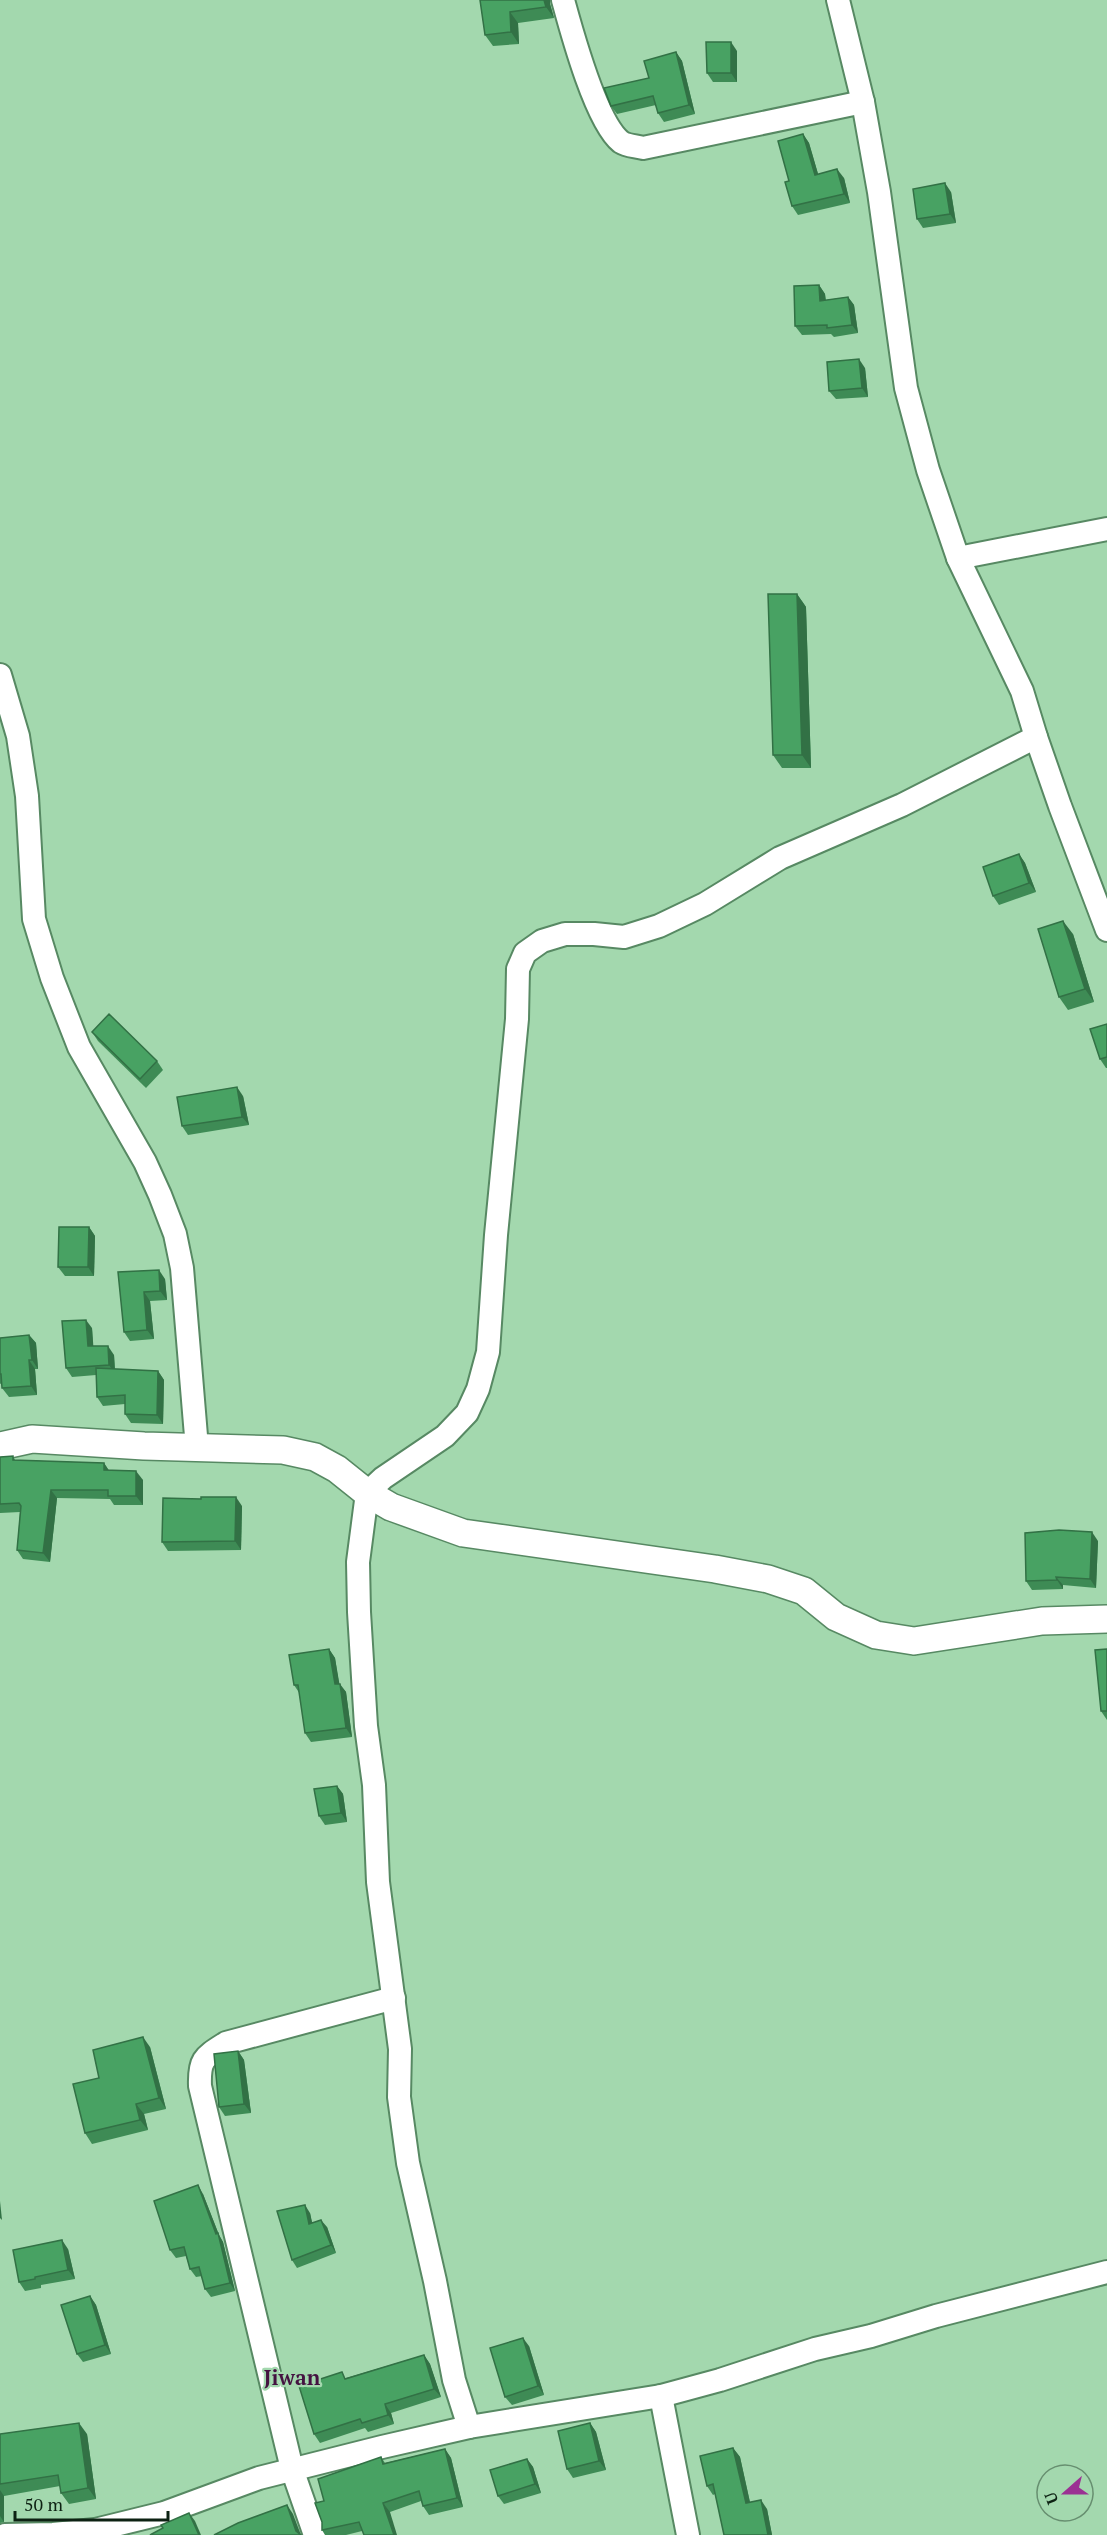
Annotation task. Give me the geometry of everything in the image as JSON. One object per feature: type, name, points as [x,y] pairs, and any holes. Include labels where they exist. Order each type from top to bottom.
[{"type":"street","points":[[563,0],[579,56],[600,111],[609,129],[623,144],[644,148],[862,102]]},
{"type":"street","points":[[838,0],[862,102],[883,215],[906,388],[928,470],[958,558],[1022,691],[1036,737],[1107,930]]},
{"type":"street","points":[[958,558],[1107,529]]},
{"type":"street","points":[[0,675],[18,736],[27,796],[34,919],[52,978],[79,1047],[145,1162],[175,1234],[182,1268],[197,1448]]},
{"type":"street","points":[[469,2427],[454,2380],[433,2271],[408,2163],[399,2097],[400,2049],[378,1882],[374,1785],[366,1726],[358,1562],[367,1493],[383,1478],[445,1436],[467,1413],[478,1389],[488,1352],[496,1236],[517,1019],[518,969],[525,953],[542,941],[565,934],[624,937],[659,926],[705,904],[780,858],[902,805],[1036,737]]},
{"type":"street","points":[[0,1446],[32,1439],[197,1448],[283,1449],[315,1457],[337,1469],[367,1493],[391,1507],[462,1533],[715,1569],[768,1579],[804,1591],[836,1617],[876,1635],[914,1641],[1042,1621],[1107,1619]]},
{"type":"street","points":[[315,2535],[292,2469],[200,2086],[199,2067],[205,2056],[226,2043],[394,1998]]},
{"type":"street","points":[[5,2535],[95,2530],[164,2513],[259,2478],[469,2427],[661,2396],[720,2380],[814,2349],[871,2336],[936,2316],[1107,2272]]},
{"type":"street","points":[[661,2396],[688,2535]]},
{"type":"building","points":[[480,0],[544,0],[546,7],[510,12],[511,32],[485,35]]},
{"type":"building","points":[[706,42],[731,42],[731,73],[707,73]]},
{"type":"building","points":[[676,52],[689,105],[658,113],[653,96],[611,106],[604,88],[649,78],[644,61]]},
{"type":"building","points":[[803,134],[815,175],[837,169],[844,194],[792,206],[785,182],[789,181],[778,141]]},
{"type":"building","points":[[945,183],[950,214],[917,219],[913,189]]},
{"type":"building","points":[[819,285],[820,301],[848,297],[852,325],[827,328],[827,325],[795,326],[794,286]]},
{"type":"building","points":[[859,359],[862,388],[829,391],[827,362]]},
{"type":"building","points":[[768,594],[797,594],[802,755],[773,755]]},
{"type":"building","points":[[1019,854],[1029,883],[993,896],[983,867]]},
{"type":"building","points":[[1063,921],[1085,989],[1059,997],[1038,929]]},
{"type":"building","points":[[109,1014],[157,1061],[140,1079],[92,1032]]},
{"type":"building","points":[[1107,1024],[1107,1057],[1100,1059],[1090,1029]]},
{"type":"building","points":[[237,1087],[242,1117],[182,1126],[177,1097]]},
{"type":"building","points":[[59,1227],[89,1227],[88,1267],[58,1267]]},
{"type":"building","points":[[159,1270],[160,1291],[144,1292],[147,1330],[124,1332],[118,1272]]},
{"type":"building","points":[[86,1320],[88,1346],[108,1346],[109,1365],[66,1368],[62,1321]]},
{"type":"building","points":[[29,1335],[32,1360],[29,1360],[31,1386],[2,1388],[0,1338]]},
{"type":"building","points":[[96,1368],[158,1371],[157,1415],[125,1414],[125,1395],[97,1397]]},
{"type":"building","points":[[13,1456],[13,1460],[104,1463],[104,1470],[136,1471],[136,1496],[108,1496],[108,1490],[51,1490],[43,1553],[17,1550],[21,1506],[19,1503],[0,1504],[0,1457]]},
{"type":"building","points":[[201,1497],[236,1497],[235,1541],[162,1542],[163,1498],[201,1499]]},
{"type":"building","points":[[1059,1530],[1092,1532],[1090,1579],[1056,1577],[1057,1580],[1026,1581],[1025,1533]]},
{"type":"building","points":[[329,1649],[335,1684],[340,1684],[346,1728],[305,1733],[298,1685],[294,1685],[289,1655]]},
{"type":"building","points":[[1107,1649],[1107,1711],[1101,1711],[1095,1650]]},
{"type":"building","points":[[337,1786],[341,1813],[319,1816],[314,1789]]},
{"type":"building","points":[[143,2037],[159,2098],[136,2104],[140,2120],[85,2133],[73,2084],[99,2078],[93,2050]]},
{"type":"building","points":[[238,2051],[244,2104],[219,2107],[214,2054]]},
{"type":"building","points":[[198,2185],[216,2234],[218,2233],[230,2283],[205,2289],[199,2267],[190,2269],[184,2247],[170,2250],[154,2201]]},
{"type":"building","points":[[305,2205],[309,2224],[321,2220],[331,2245],[292,2260],[277,2211]]},
{"type":"building","points":[[62,2240],[68,2270],[19,2282],[13,2250]]},
{"type":"building","points":[[90,2296],[105,2345],[77,2354],[61,2305]]},
{"type":"building","points":[[523,2338],[538,2386],[505,2397],[490,2348]]},
{"type":"building","points":[[424,2355],[434,2389],[385,2404],[388,2415],[362,2423],[360,2419],[314,2434],[299,2386],[342,2372],[345,2379]]},
{"type":"building","points":[[79,2423],[88,2488],[61,2493],[58,2475],[0,2484],[0,2434]]},
{"type":"building","points":[[590,2423],[599,2461],[567,2469],[558,2431]]},
{"type":"building","points":[[733,2448],[746,2503],[761,2500],[768,2535],[724,2535],[713,2484],[707,2486],[700,2456]]},
{"type":"building","points":[[445,2449],[457,2498],[423,2506],[419,2491],[383,2503],[394,2535],[364,2535],[359,2522],[322,2530],[322,2522],[315,2503],[324,2501],[318,2479],[381,2457],[383,2464]]},
{"type":"building","points":[[527,2459],[535,2484],[498,2496],[490,2470]]},
{"type":"building","points":[[287,2505],[296,2531],[301,2535],[214,2535],[238,2523]]},
{"type":"building","points":[[189,2513],[199,2535],[150,2535],[163,2528],[161,2525]]},
{"type":"district","name":"Jiwan","points":[[292,2377]]}]
